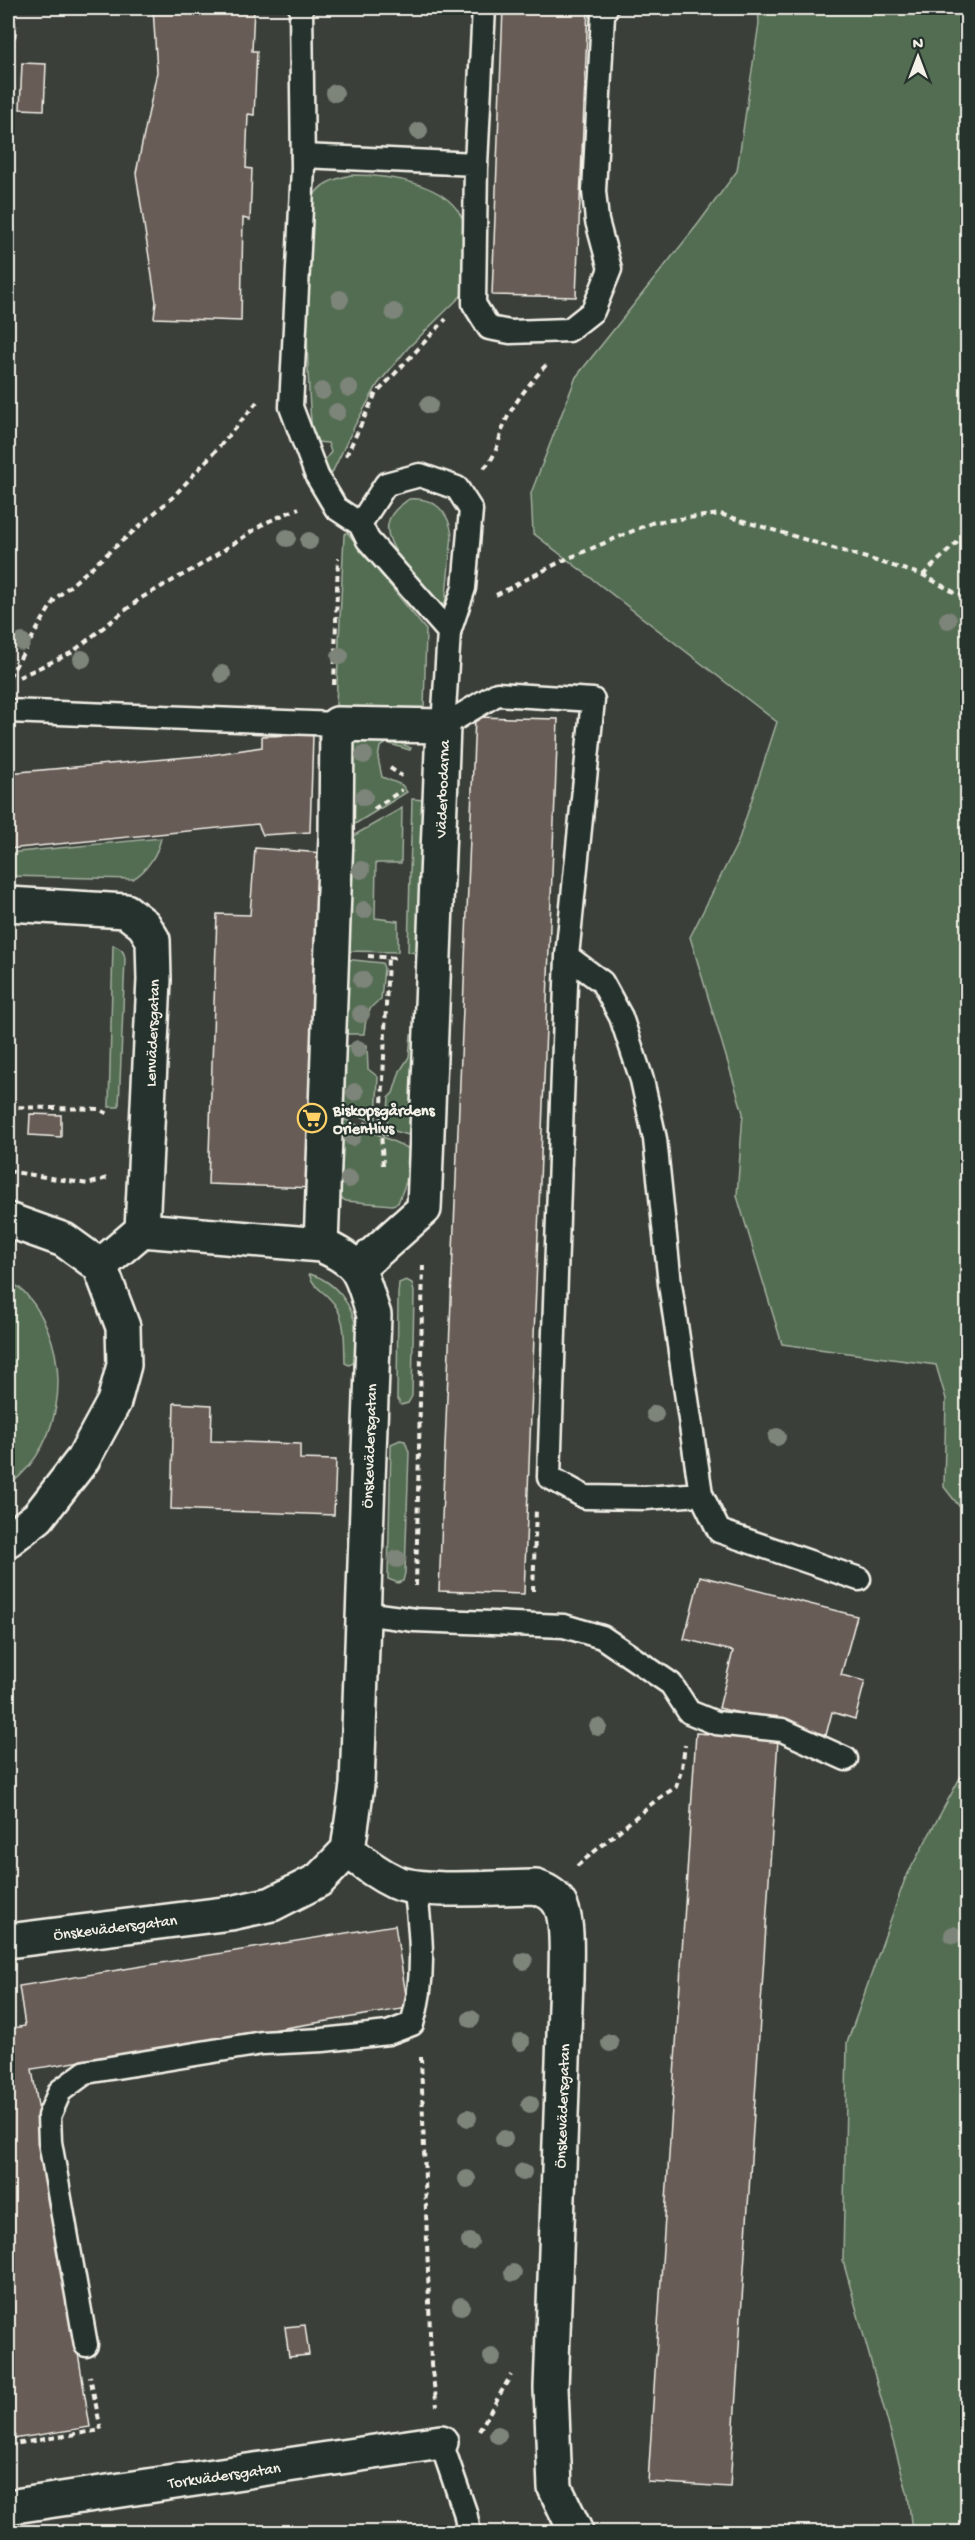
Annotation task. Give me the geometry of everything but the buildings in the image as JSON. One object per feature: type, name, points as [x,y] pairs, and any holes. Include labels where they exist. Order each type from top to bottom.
[{"type":"street","name":"Väderbodarna","points":[[337,724],[443,726],[424,1209]]},
{"type":"street","points":[[321,1245],[336,836],[337,724]]},
{"type":"street","name":"Lenvädersgatan","points":[[8,904],[126,911],[144,925],[153,940],[154,980],[142,1230]]},
{"type":"street","points":[[100,1266],[142,1230],[321,1245],[343,1254],[358,1269],[424,1209]]},
{"type":"street","points":[[8,1220],[64,1240],[100,1266],[123,1327],[124,1365],[114,1402],[83,1459],[63,1488],[38,1517],[8,1540]]},
{"type":"street","name":"Önskevädersgatan","points":[[8,1941],[231,1913],[272,1904],[320,1880],[348,1850],[357,1785],[374,1316],[358,1269]]},
{"type":"street","points":[[348,1850],[370,1868],[398,1883],[429,1888],[536,1887],[548,1891]]},
{"type":"street","name":"Önskevädersgatan","points":[[548,1891],[560,1904],[565,1925],[566,1979],[551,2388],[555,2488],[576,2532]]},
{"type":"street","name":"Torkvädersgatan","points":[[8,2507],[441,2442]]},
{"type":"lane","points":[[301,8],[303,156],[291,407],[317,476],[336,508],[360,524],[368,540],[449,632]]},
{"type":"lane","points":[[484,8],[476,164],[474,304],[489,328],[510,332],[569,330],[593,311],[610,269],[597,221],[594,192],[603,15],[606,8]]},
{"type":"lane","points":[[303,156],[476,164]]},
{"type":"lane","points":[[360,524],[386,484],[420,475],[457,488],[471,510],[464,588],[449,632],[443,726]]},
{"type":"lane","points":[[443,726],[496,693],[593,700],[567,956],[549,1477],[585,1497],[645,1498],[701,1494]]},
{"type":"lane","points":[[8,711],[337,724]]},
{"type":"lane","points":[[567,956],[602,982],[621,1017],[642,1080],[655,1139],[670,1284],[701,1494],[719,1531],[859,1579]]},
{"type":"lane","points":[[363,1613],[416,1620],[564,1626],[602,1637],[671,1684],[689,1712],[716,1723],[782,1730],[846,1759]]},
{"type":"lane","points":[[86,2345],[50,2142],[49,2116],[60,2091],[87,2072],[262,2043],[323,2040],[388,2033],[412,2024],[419,2003],[421,1974],[419,1918],[415,1886]]},
{"type":"lane","points":[[441,2442],[469,2532]]},
{"type":"path","points":[[8,69],[15,32],[12,8]]},
{"type":"path","points":[[457,488],[487,466],[498,447],[505,424],[529,384],[549,361]]},
{"type":"path","points":[[8,681],[55,599],[173,497],[257,401]]},
{"type":"path","points":[[8,681],[72,653],[141,598],[199,566],[265,523],[306,506],[336,508]]},
{"type":"path","points":[[449,632],[480,604],[562,561],[654,522],[720,514],[923,575],[968,600]]},
{"type":"path","points":[[923,575],[968,532]]},
{"type":"path","points":[[336,836],[412,783],[442,780]]},
{"type":"path","points":[[332,954],[435,960]]},
{"type":"path","points":[[383,1165],[381,1131],[388,957]]},
{"type":"path","points":[[326,1104],[426,1152]]},
{"type":"path","points":[[8,1107],[99,1109],[113,1117]]},
{"type":"path","points":[[8,1171],[88,1184],[110,1177],[144,1182]]},
{"type":"path","points":[[416,1620],[424,1209]]},
{"type":"path","points":[[534,1573],[536,1506]]},
{"type":"path","points":[[548,1891],[655,1801],[676,1787],[682,1768],[689,1712]]},
{"type":"path","points":[[412,2024],[420,2045],[431,2364],[441,2442]]},
{"type":"path","points":[[453,2476],[533,2336],[553,2335]]},
{"type":"path","points":[[8,2445],[101,2430],[86,2345]]},
{"type":"green space","points":[[758,8],[967,8],[967,1516],[944,1487],[946,1399],[936,1365],[782,1344],[737,1196],[743,1113],[690,937],[738,842],[777,722],[533,533],[531,493],[576,377],[698,224],[737,171],[759,23]]},
{"type":"green space","points":[[351,175],[399,179],[416,184],[446,198],[457,209],[465,229],[465,292],[408,348],[378,384],[331,475],[324,461],[331,452],[328,443],[316,442],[312,432],[309,394],[306,226],[307,215],[316,192],[329,182]]},
{"type":"green space","points":[[409,499],[426,500],[433,503],[448,519],[452,535],[445,605],[439,606],[415,578],[398,555],[388,533],[391,516]]},
{"type":"green space","points":[[347,532],[426,630],[424,710],[341,714],[336,704],[344,535]]},
{"type":"green space","points":[[393,740],[411,748],[410,750],[387,743],[380,747],[378,758],[382,777],[402,785],[407,792],[355,824],[349,825],[348,742]]},
{"type":"green space","points":[[412,799],[424,800],[420,953],[408,952]]},
{"type":"green space","points":[[402,808],[401,863],[376,863],[375,918],[398,921],[398,952],[346,951],[351,837]]},
{"type":"green space","points":[[161,838],[151,861],[133,879],[8,876],[8,853]]},
{"type":"green space","points":[[113,945],[122,950],[125,959],[119,1107],[109,1107]]},
{"type":"green space","points":[[344,959],[382,963],[384,968],[381,999],[372,1006],[368,1014],[364,1034],[343,1034]]},
{"type":"green space","points":[[411,1035],[414,1035],[412,1136],[391,1130],[387,1125],[389,1097],[409,1057]]},
{"type":"green space","points":[[367,1045],[368,1069],[378,1077],[376,1123],[341,1107],[343,1046]]},
{"type":"green space","points":[[337,1116],[410,1149],[406,1182],[398,1203],[392,1205],[346,1201],[339,1197]]},
{"type":"green space","points":[[309,1274],[335,1288],[352,1313],[357,1333],[356,1362],[349,1365],[345,1363],[344,1329],[339,1313],[330,1299],[315,1285]]},
{"type":"green space","points":[[8,1280],[24,1292],[41,1316],[52,1341],[57,1367],[58,1394],[53,1420],[43,1445],[28,1467],[8,1486]]},
{"type":"green space","points":[[406,1280],[412,1283],[414,1292],[412,1396],[408,1403],[401,1405],[397,1398],[398,1294],[399,1283]]},
{"type":"green space","points":[[400,1440],[405,1441],[409,1452],[405,1573],[403,1581],[398,1583],[388,1579],[388,1576],[391,1444]]},
{"type":"green space","points":[[967,1765],[967,2532],[912,2532],[908,2495],[843,2261],[847,2043],[905,1879]]},
{"type":"place","name":"Biskopsgårdens Orientlivs","points":[[312,1118]]}]
